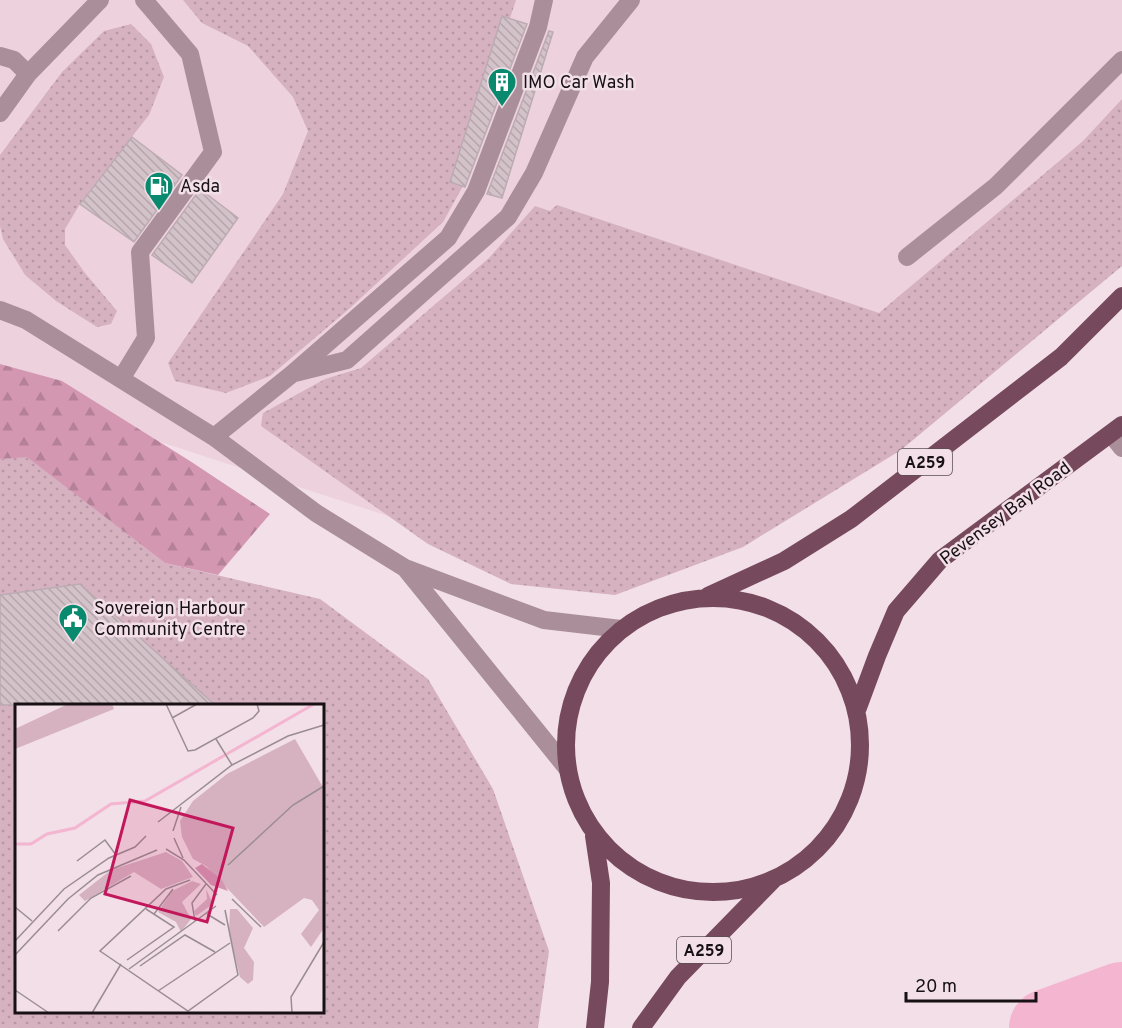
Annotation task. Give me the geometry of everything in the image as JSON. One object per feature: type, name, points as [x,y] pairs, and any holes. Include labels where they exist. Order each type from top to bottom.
[{"type":"main road","name":"A259","points":[[706,596],[784,561],[851,519],[1061,357],[1122,296]]},
{"type":"main road","name":"Pevensey Bay Road","points":[[857,710],[896,611],[940,560],[1118,436]]},
{"type":"main road","points":[[706,596],[741,599],[767,607],[808,631],[839,666],[857,710],[861,754],[852,796],[831,835],[798,867],[774,879],[717,894],[674,888],[636,872],[594,836],[579,809],[566,768],[565,729],[575,691],[594,656],[621,629],[652,610],[686,600],[706,596]]},
{"type":"main road","points":[[594,836],[601,883],[600,982],[595,1028]]},
{"type":"main road","name":"A259","points":[[641,1028],[678,977],[774,879]]},
{"type":"lane","points":[[0,112],[28,74],[99,0]]},
{"type":"lane","points":[[122,379],[146,338],[140,252],[213,152],[190,54],[144,0]]},
{"type":"lane","points":[[214,437],[292,374],[448,238],[476,190],[538,27],[544,0]]},
{"type":"lane","points":[[292,374],[347,360],[508,217],[529,182],[585,57],[631,0]]},
{"type":"lane","points":[[0,56],[14,60],[28,74]]},
{"type":"lane","points":[[908,257],[996,186],[1122,60]]},
{"type":"lane","points":[[0,310],[26,320],[214,437],[316,513],[405,568],[544,620],[621,629]]},
{"type":"lane","points":[[405,568],[566,768]]},
{"type":"shaded area","points":[[0,0],[1122,0],[1122,124],[913,322],[496,551],[0,390]]},
{"type":"shaded area","points":[[183,0],[516,0],[510,18],[502,16],[450,182],[463,186],[443,222],[349,309],[270,376],[226,393],[175,381],[168,363],[283,194],[308,131],[293,97],[248,46],[202,23]]},
{"type":"shaded area","points":[[131,24],[151,44],[164,77],[149,115],[83,199],[65,229],[65,245],[117,311],[111,324],[97,327],[56,301],[25,275],[3,239],[0,226],[0,155],[62,72],[104,31]]},
{"type":"shaded area","points":[[1122,99],[1122,266],[901,450],[743,547],[615,595],[511,584],[428,544],[261,426],[263,413],[325,379],[361,368],[489,258],[535,206],[550,211],[557,205],[879,313],[1083,141]]},
{"type":"shaded area","points":[[27,456],[165,563],[320,599],[428,679],[493,789],[549,951],[538,1028],[0,1028],[0,459]]},
{"type":"green space","points":[[0,364],[62,381],[270,514],[218,575],[165,563],[27,457],[0,459]]},
{"type":"building","points":[[502,16],[527,24],[465,187],[450,182]]},
{"type":"building","points":[[549,31],[553,32],[502,198],[487,194]]},
{"type":"building","points":[[132,137],[182,175],[134,242],[80,204]]},
{"type":"building","points":[[200,189],[238,218],[192,283],[152,255]]},
{"type":"building","name":"Sovereign Harbour Community Centre","points":[[80,584],[214,704],[0,705],[0,595]]},
{"type":"waterway","points":[[1048,1028],[1122,1001]]},
{"type":"place","name":"IMO Car Wash","points":[[502,108]]},
{"type":"place","name":"Asda","points":[[159,212]]},
{"type":"place","name":"Sovereign Harbour Community Centre","points":[[73,644]]}]
